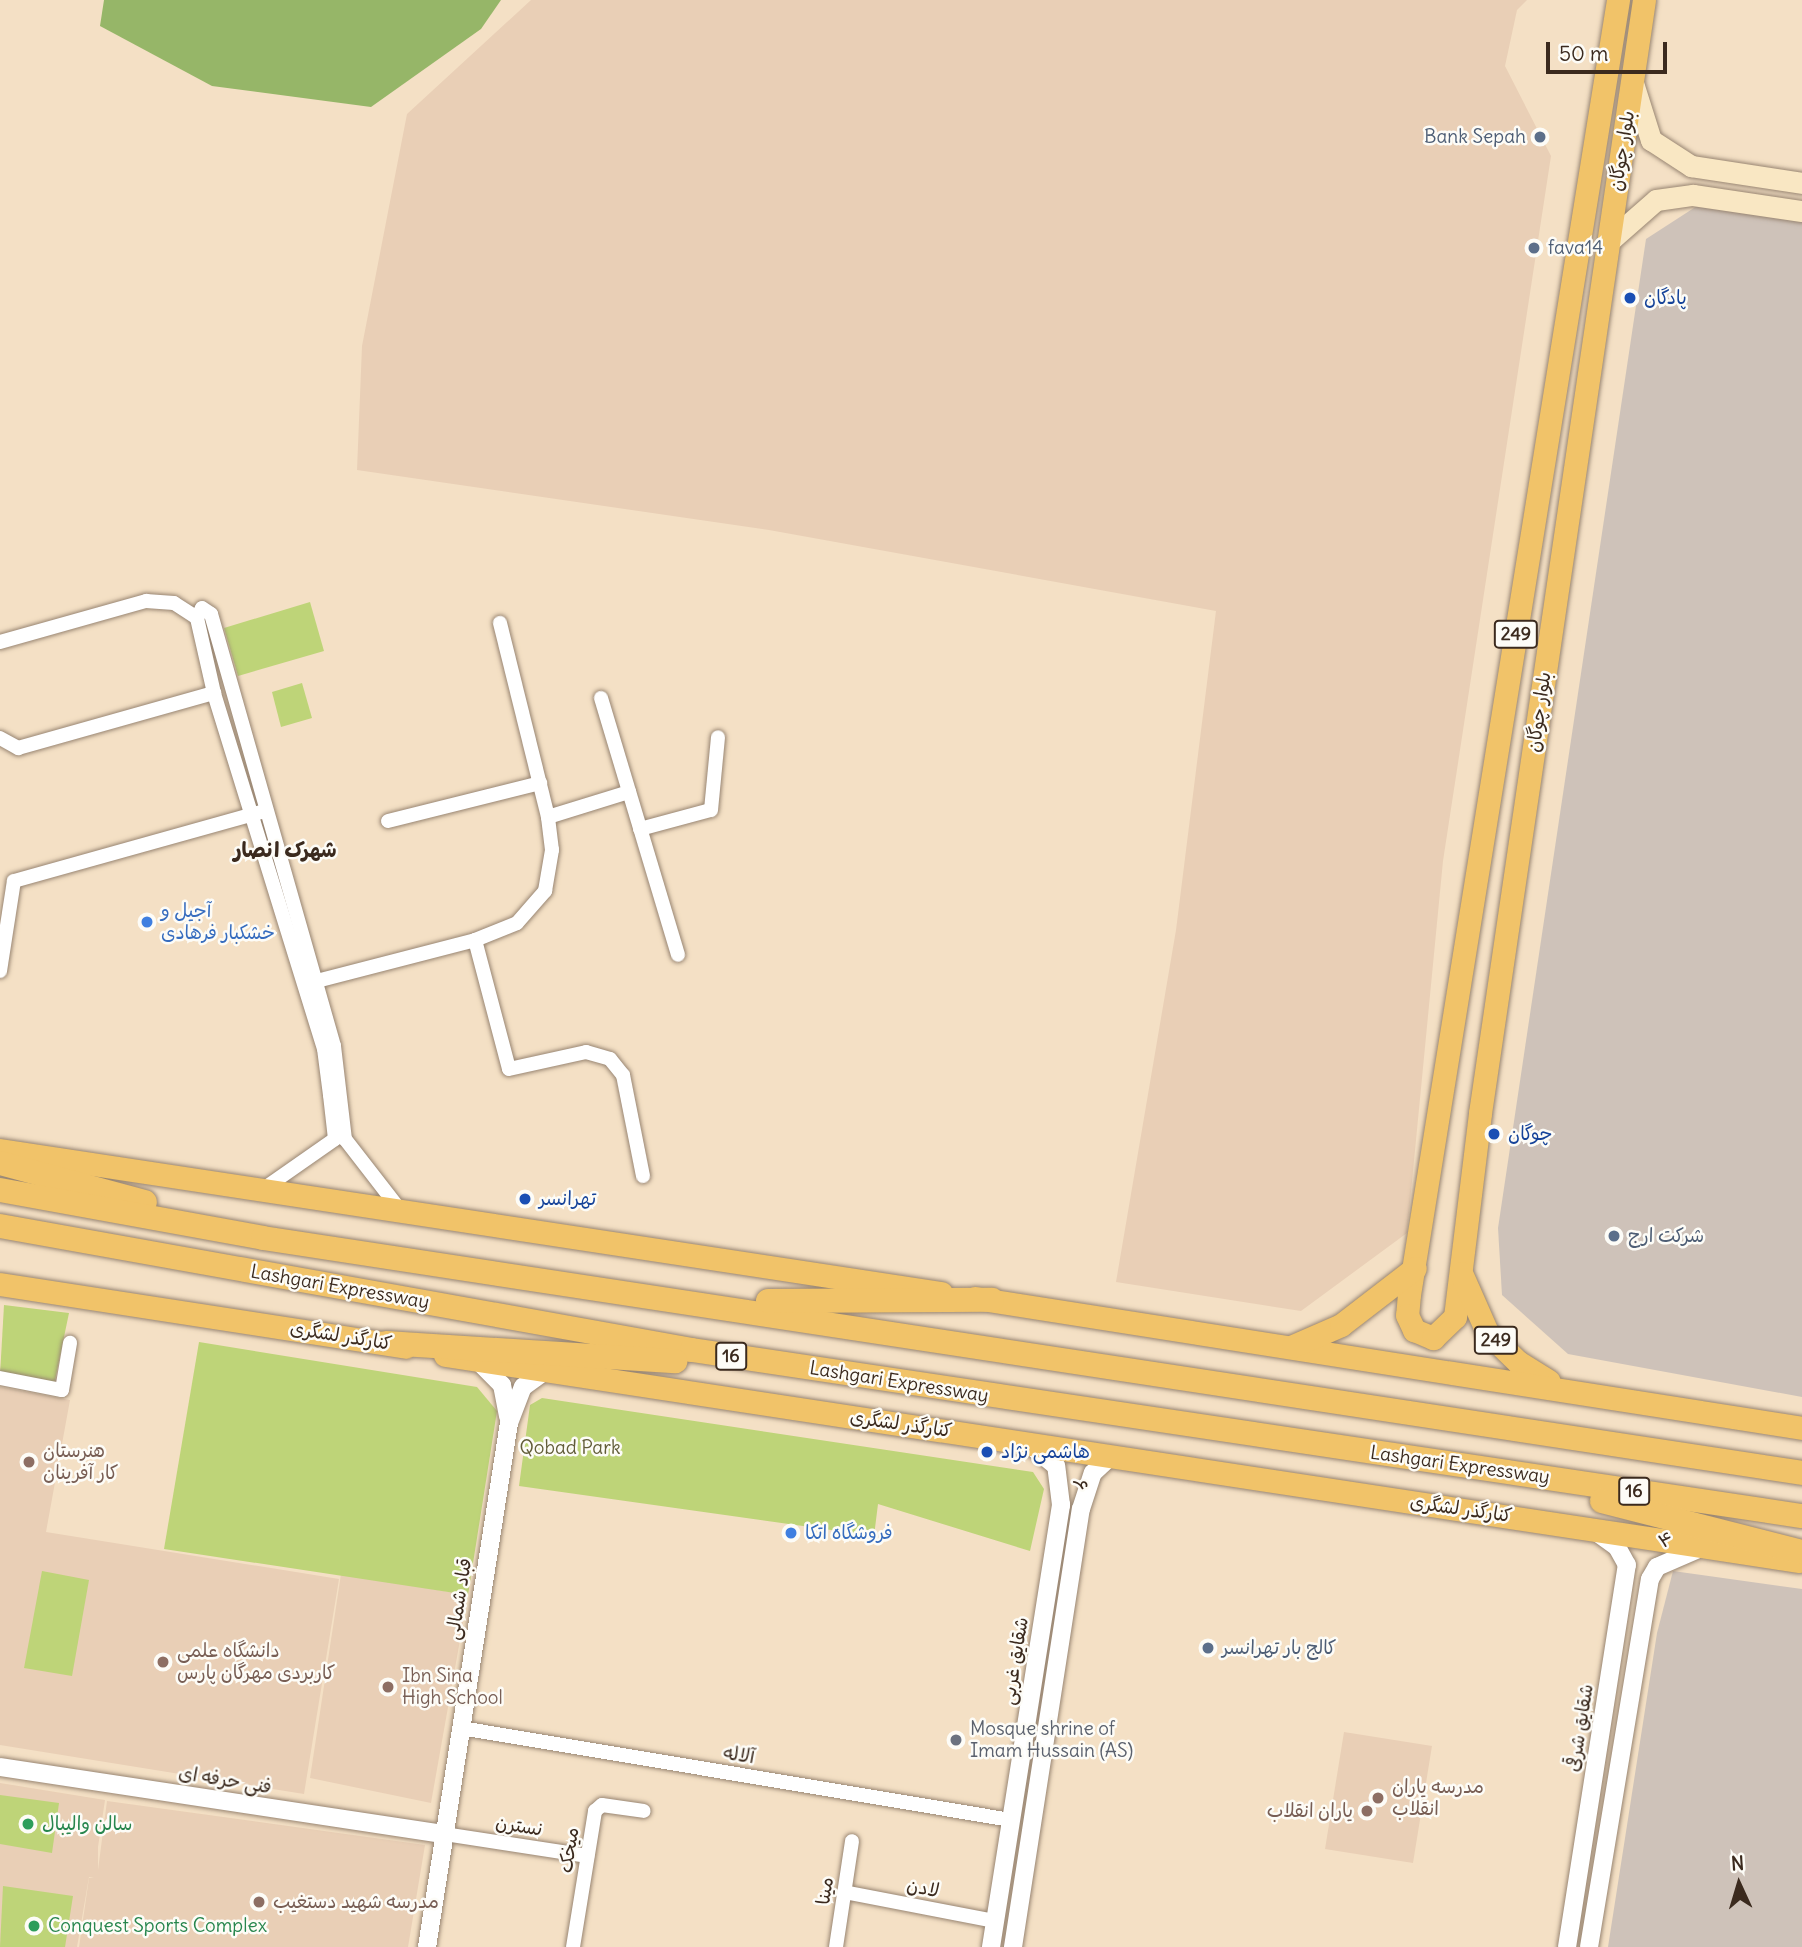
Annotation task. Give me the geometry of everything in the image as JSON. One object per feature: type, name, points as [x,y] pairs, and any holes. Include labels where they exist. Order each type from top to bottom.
[{"type":"highway","points":[[0,1163],[263,1238]]},
{"type":"highway","name":"Lashgari Expressway","points":[[0,1191],[263,1238],[690,1301],[1802,1473]]},
{"type":"highway","name":"Lashgari Expressway","points":[[0,1226],[859,1376],[1802,1517]]},
{"type":"highway","points":[[690,1301],[992,1300]]},
{"type":"highway","points":[[386,1343],[859,1376]]},
{"type":"highway","points":[[1466,1466],[1802,1552]]},
{"type":"main road","name":"بلوار چوگان","points":[[1618,0],[1407,1314],[1414,1331],[1433,1338],[1455,1317],[1607,243],[1644,0]]},
{"type":"main road","points":[[1633,83],[1651,140],[1692,166],[1801,182]]},
{"type":"main road","points":[[1801,182],[1788,193],[1801,211]]},
{"type":"main road","points":[[1607,243],[1657,200],[1693,195],[1801,211]]},
{"type":"main road","points":[[0,1150],[1557,1386],[1802,1428]]},
{"type":"main road","points":[[1293,1346],[1341,1325],[1415,1268]]},
{"type":"main road","name":"249","points":[[1461,1273],[1487,1332],[1518,1362],[1557,1386]]},
{"type":"main road","name":"کنارگذر لشگری","points":[[0,1284],[386,1343],[544,1372],[1026,1442],[1109,1458],[1802,1561]]},
{"type":"main road","points":[[0,1296],[26,1287]]},
{"type":"street","points":[[0,642],[146,601],[174,603],[197,618]]},
{"type":"street","points":[[259,812],[214,693],[197,618],[202,608],[211,614],[259,812],[310,983],[334,1046],[345,1139],[400,1210]]},
{"type":"street","points":[[310,983],[475,940],[517,923],[545,891],[552,850],[548,817],[500,623]]},
{"type":"street","points":[[0,738],[18,747],[214,693]]},
{"type":"street","points":[[601,698],[678,954]]},
{"type":"street","points":[[640,829],[711,810],[718,737]]},
{"type":"street","points":[[388,821],[540,783]]},
{"type":"street","points":[[548,817],[629,792]]},
{"type":"street","points":[[0,971],[14,881],[259,812]]},
{"type":"street","points":[[475,940],[509,1069],[586,1052],[610,1059],[623,1075],[643,1176]]},
{"type":"street","points":[[262,1190],[335,1139],[324,1049],[310,983]]},
{"type":"street","points":[[0,1378],[62,1390],[70,1343]]},
{"type":"street","points":[[478,1361],[502,1385],[509,1423]]},
{"type":"street","points":[[509,1423],[523,1387],[544,1372]]},
{"type":"street","name":"قباد شمالی","points":[[427,1947],[509,1423]]},
{"type":"street","name":"۶","points":[[1026,1442],[1056,1466],[1061,1505]]},
{"type":"street","points":[[1013,1947],[1080,1509],[1093,1473],[1109,1458]]},
{"type":"street","points":[[1061,1505],[1080,1509]]},
{"type":"street","name":"شقایق غربی","points":[[991,1947],[1061,1505]]},
{"type":"street","name":"شقایق شرقی","points":[[1567,1947],[1627,1566],[1617,1547],[1592,1529]]},
{"type":"street","name":"۴","points":[[1589,1947],[1650,1579],[1663,1563],[1704,1547]]},
{"type":"street","name":"آلاله","points":[[461,1728],[1011,1820]]},
{"type":"street","points":[[1023,1743],[1044,1746]]},
{"type":"street","name":"فنی حرفه ای","points":[[0,1767],[444,1834]]},
{"type":"street","name":"میخک","points":[[573,1947],[587,1856],[598,1806],[644,1811]]},
{"type":"street","name":"نسترن","points":[[444,1834],[587,1856]]},
{"type":"street","name":"مینا","points":[[836,1947],[852,1841]]},
{"type":"street","name":"لادن","points":[[844,1892],[995,1921]]},
{"type":"shaded area","points":[[531,0],[1527,0],[1517,10],[1505,66],[1551,156],[1443,861],[1407,1233],[1301,1311],[1116,1282],[1176,930],[1216,611],[769,530],[357,470],[362,346],[407,114]]},
{"type":"shaded area","name":"شرکت ارج","points":[[1697,206],[1802,222],[1802,1397],[1568,1354],[1502,1295],[1498,1228],[1646,239]]},
{"type":"shaded area","name":"دانشگاه علمی کاربردی مهرگان پارس","points":[[0,1387],[70,1400],[46,1532],[339,1579],[304,1794],[0,1745]]},
{"type":"shaded area","points":[[1673,1571],[1802,1589],[1802,1947],[1608,1947],[1657,1633]]},
{"type":"shaded area","name":"Ibn Sina High School","points":[[341,1574],[468,1595],[431,1803],[310,1778]]},
{"type":"shaded area","name":"مدرسه یاران انقلاب","points":[[1344,1732],[1432,1746],[1413,1863],[1325,1849]]},
{"type":"shaded area","points":[[0,1783],[105,1800],[98,1847],[98,1870],[107,1801],[425,1845],[408,1947],[79,1947],[89,1878],[94,1878],[89,1877],[77,1947],[0,1947]]},
{"type":"green space","points":[[104,0],[501,0],[481,29],[371,107],[212,86],[100,26]]},
{"type":"green space","points":[[310,602],[324,651],[238,676],[224,628]]},
{"type":"green space","points":[[302,683],[312,718],[281,727],[272,692]]},
{"type":"green space","points":[[4,1305],[69,1313],[54,1385],[0,1375]]},
{"type":"green space","points":[[199,1342],[477,1387],[497,1411],[468,1595],[164,1549]]},
{"type":"green space","name":"Qobad Park","points":[[542,1398],[1033,1472],[1044,1489],[1030,1551],[878,1504],[874,1536],[519,1486],[530,1405]]},
{"type":"green space","points":[[42,1571],[89,1580],[72,1676],[24,1668]]},
{"type":"green space","name":"سالن والیبال","points":[[0,1795],[59,1803],[52,1853],[0,1844]]},
{"type":"green space","name":"Conquest Sports Complex","points":[[3,1886],[73,1896],[65,1947],[0,1947]]},
{"type":"place","name":"Bank Sepah","points":[[1540,137]]},
{"type":"place","name":"fava14","points":[[1534,248]]},
{"type":"place","name":"پادگان","points":[[1630,298]]},
{"type":"place","name":"آجیل و خشکبار فرهادی","points":[[147,922]]},
{"type":"place","name":"چوگان","points":[[1494,1134]]},
{"type":"place","name":"تهرانسر","points":[[525,1199]]},
{"type":"place","name":"شرکت ارج","points":[[1614,1236]]},
{"type":"place","name":"هاشمی نژاد","points":[[987,1452]]},
{"type":"place","name":"هنرستان کار آفرینان","points":[[29,1462]]},
{"type":"place","name":"فروشگاه اتکا","points":[[791,1533]]},
{"type":"place","name":"کالج بار تهرانسر","points":[[1208,1648]]},
{"type":"place","name":"دانشگاه علمی کاربردی مهرگان پارس","points":[[163,1662]]},
{"type":"place","name":"Ibn Sina High School","points":[[388,1687]]},
{"type":"place","name":"Mosque shrine of Imam Hussain (AS)","points":[[956,1740]]},
{"type":"place","name":"مدرسه یاران انقلاب","points":[[1378,1798]]},
{"type":"place","name":"یاران انقلاب","points":[[1367,1811]]},
{"type":"place","name":"سالن والیبال","points":[[28,1824]]},
{"type":"place","name":"مدرسه شهید دستغیب","points":[[259,1902]]},
{"type":"place","name":"Conquest Sports Complex","points":[[34,1926]]},
{"type":"district","name":"شهرک انصار","points":[[285,850]]}]
